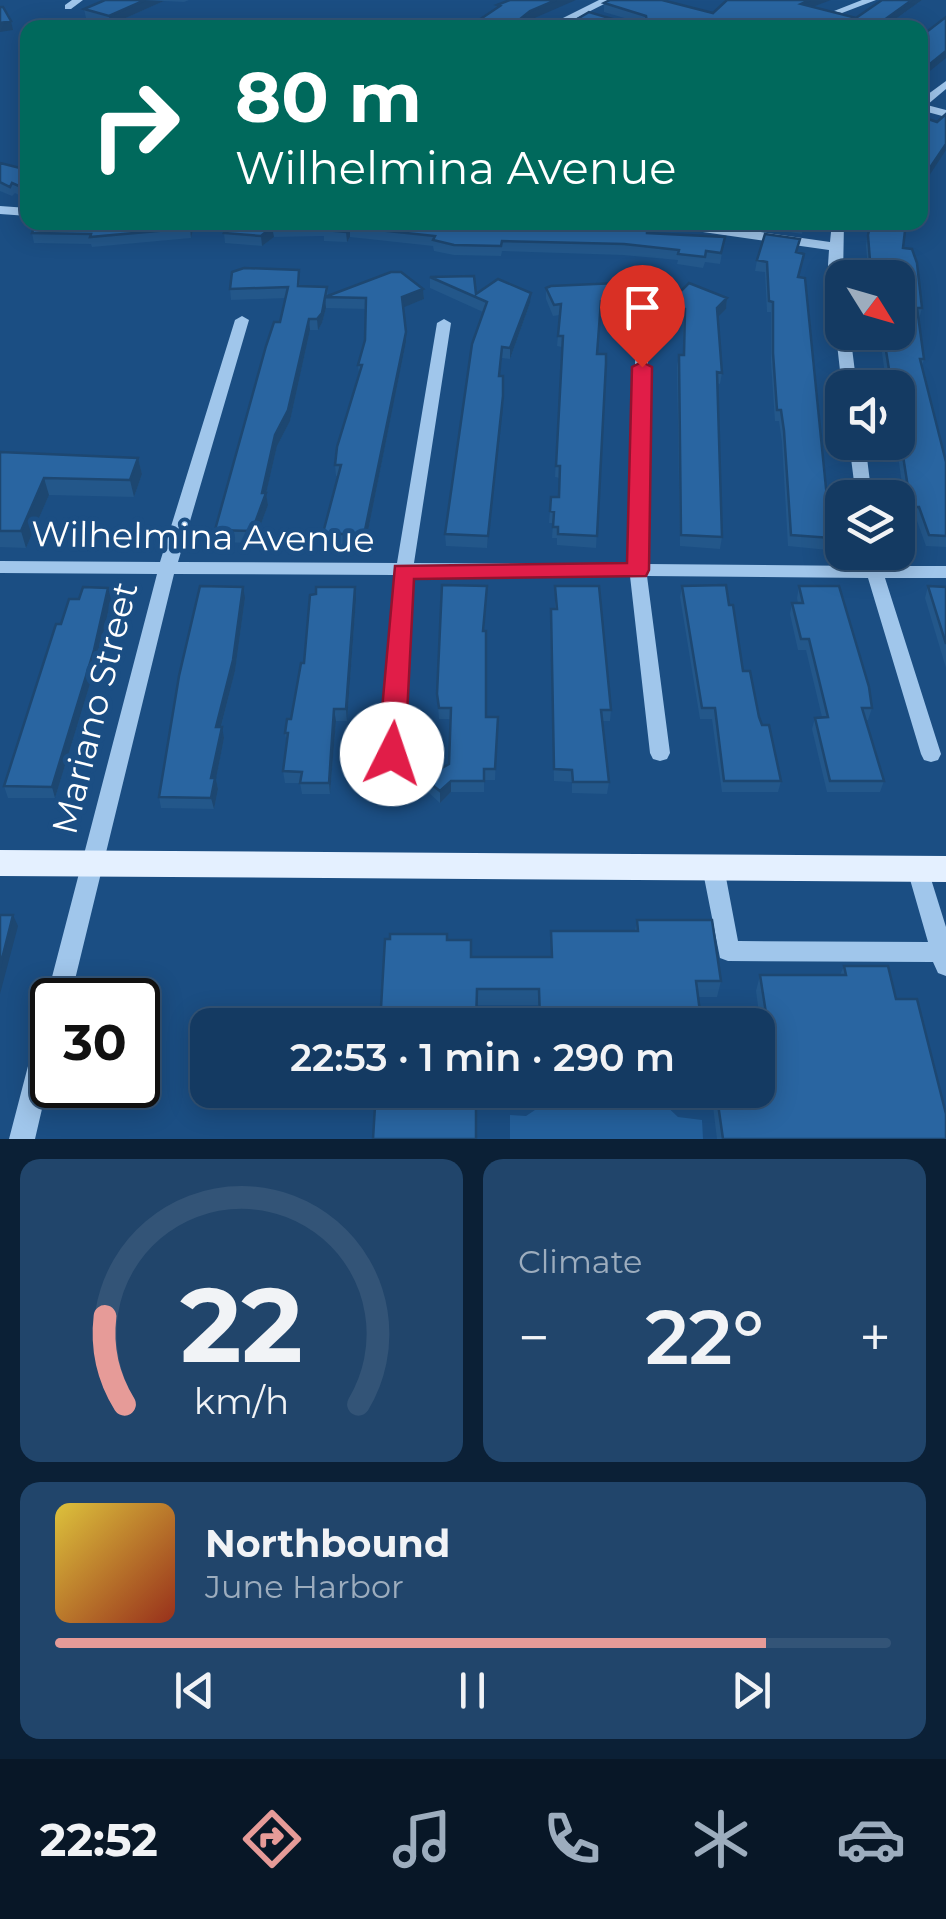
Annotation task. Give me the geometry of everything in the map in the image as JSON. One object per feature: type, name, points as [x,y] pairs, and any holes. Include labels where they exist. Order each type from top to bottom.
[{"type":"main road","points":[[0,863],[932,869]]},
{"type":"street","points":[[68,8],[78,0]]},
{"type":"street","points":[[565,20],[607,0]]},
{"type":"street","points":[[839,11],[871,0]]},
{"type":"street","points":[[582,12],[600,17]]},
{"type":"street","points":[[715,230],[835,248]]},
{"type":"street","points":[[836,260],[837,230]]},
{"type":"street","name":"Mariano Street","points":[[64,978],[166,569],[242,320]]},
{"type":"street","points":[[392,754],[404,571],[444,323]]},
{"type":"street","points":[[643,331],[638,570],[660,753]]},
{"type":"street","name":"Wilhelmina Avenue","points":[[0,567],[404,571],[638,570],[825,564]]},
{"type":"street","name":"Wilhelmina Avenue","points":[[915,568],[946,572]]},
{"type":"street","points":[[875,570],[931,754]]},
{"type":"street","points":[[713,867],[728,950],[944,959],[932,869]]},
{"type":"street","points":[[22,1139],[30,1107]]},
{"type":"shaded area","points":[[538,1108],[668,1108],[678,1117],[702,1120],[703,1139],[510,1139],[510,1115],[526,1116]]},
{"type":"building","points":[[105,0],[145,0],[109,16],[84,9]]},
{"type":"building","points":[[510,0],[556,0],[519,20],[479,20],[500,6],[497,5]]},
{"type":"building","points":[[662,0],[713,13],[727,0],[810,0],[801,4],[856,18],[882,0],[912,0],[884,20],[647,20],[646,16],[604,3]]},
{"type":"building","points":[[3,7],[11,21],[0,23]]},
{"type":"building","points":[[589,12],[616,20],[576,20]]},
{"type":"building","points":[[946,17],[946,51],[928,66],[928,31]]},
{"type":"building","points":[[946,114],[946,144],[928,172],[928,119],[937,122]]},
{"type":"building","points":[[0,163],[20,168],[20,187],[0,182]]},
{"type":"building","points":[[168,230],[90,237],[91,234],[32,233]]},
{"type":"building","points":[[226,230],[268,230],[261,236],[224,233]]},
{"type":"building","points":[[378,230],[647,230],[725,237],[721,253],[706,251],[705,257],[624,244],[502,241],[501,246],[454,245],[433,240],[435,236]]},
{"type":"building","points":[[869,230],[905,230],[903,248],[912,249],[917,263],[922,308],[917,308],[924,359],[920,359],[946,462],[946,536],[929,535],[919,507],[915,507],[915,480],[907,480],[904,460],[915,460],[915,370],[889,370],[886,350],[915,350],[915,260],[870,260]]},
{"type":"building","points":[[765,234],[800,239],[796,252],[804,254],[798,277],[805,278],[825,480],[825,538],[791,535],[784,431],[781,410],[777,410],[773,302],[769,301],[767,262],[757,260]]},
{"type":"building","points":[[244,268],[299,270],[298,286],[327,287],[322,313],[317,319],[309,319],[288,410],[275,435],[262,493],[266,493],[252,531],[215,530],[266,346],[274,322],[280,322],[288,287],[230,289],[232,272]]},
{"type":"building","points":[[391,272],[401,272],[423,289],[402,297],[406,332],[364,535],[323,533],[341,465],[335,465],[337,447],[362,365],[358,365],[365,340],[366,298],[325,297]]},
{"type":"building","points":[[474,276],[476,294],[498,279],[531,293],[510,348],[502,347],[499,376],[503,376],[503,396],[488,536],[445,534],[472,344],[487,302],[430,277]]},
{"type":"building","points":[[662,281],[676,296],[689,283],[727,298],[717,308],[722,373],[717,372],[722,537],[681,535],[679,355],[684,355],[685,309],[643,295],[601,301],[597,354],[606,354],[606,363],[597,536],[558,534],[558,527],[553,527],[554,512],[550,511],[551,497],[559,497],[560,466],[556,466],[563,336],[558,336],[561,304],[554,305],[546,288]]},
{"type":"building","points":[[0,452],[138,458],[130,480],[44,478],[21,531],[0,531]]},
{"type":"building","points":[[442,585],[487,586],[483,631],[486,717],[498,717],[495,769],[484,769],[484,781],[451,781],[440,791],[427,781],[418,781],[449,764],[451,708],[439,708],[437,694]]},
{"type":"building","points":[[726,585],[743,671],[750,671],[762,725],[769,725],[781,781],[724,781],[715,708],[702,708],[682,586]]},
{"type":"building","points":[[200,586],[243,587],[233,660],[216,727],[222,727],[211,778],[215,778],[211,798],[159,797],[179,676]]},
{"type":"building","points":[[555,586],[599,586],[611,710],[601,710],[609,782],[573,782],[572,770],[554,769],[551,609],[557,609]]},
{"type":"building","points":[[799,586],[839,586],[869,687],[872,708],[862,708],[884,781],[830,781],[815,718],[828,717],[809,639],[801,639],[792,603],[803,603]]},
{"type":"building","points":[[928,586],[946,587],[946,644]]},
{"type":"building","points":[[83,587],[108,588],[94,650],[52,787],[4,786],[56,624],[61,624],[69,599],[79,599]]},
{"type":"building","points":[[316,587],[355,587],[346,709],[334,709],[329,783],[300,783],[302,772],[283,771],[285,733],[304,663],[310,595],[316,594]]},
{"type":"building","points":[[0,915],[13,915],[0,967]]},
{"type":"building","points":[[637,920],[712,920],[721,981],[696,981],[699,1008],[540,1008],[539,989],[477,989],[476,1008],[381,1008],[385,939],[390,939],[390,934],[447,934],[447,940],[471,940],[471,957],[552,957],[551,931],[638,931]]},
{"type":"building","points":[[844,966],[888,966],[896,999],[917,999],[946,1114],[946,1139],[723,1139],[719,1108],[775,1108],[775,1008],[765,1008],[760,975],[846,975]]},
{"type":"building","points":[[375,1108],[476,1108],[476,1139],[373,1139]]},
{"type":"route","points":[[392,754],[404,571],[638,570],[642,367]]}]
